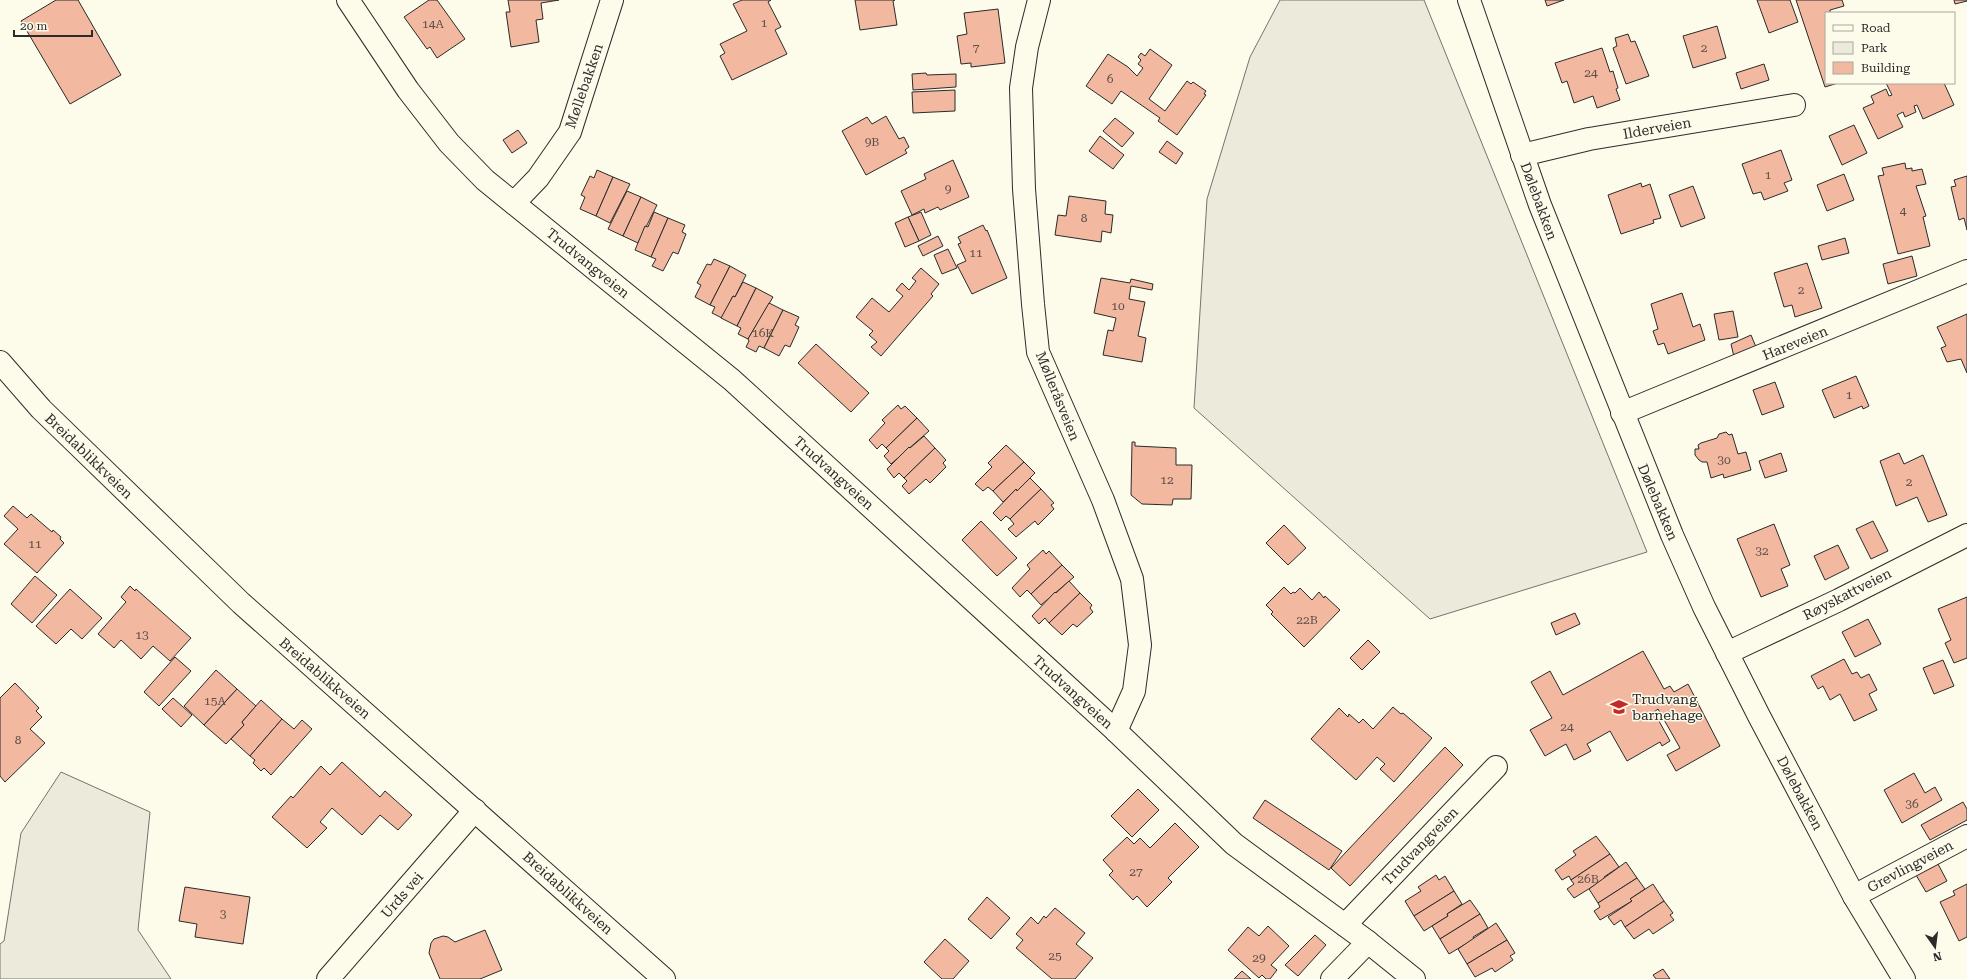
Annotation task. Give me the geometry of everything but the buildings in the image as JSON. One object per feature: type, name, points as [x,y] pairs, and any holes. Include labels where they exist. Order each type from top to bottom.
[{"type":"street","name":"Trudvangveien","points":[[348,0],[408,90],[449,143],[484,180],[732,380],[1116,731],[1234,844],[1368,942],[1414,979]]},
{"type":"street","name":"Møllebakken","points":[[514,203],[538,178],[570,132],[612,0]]},
{"type":"street","name":"Mølleråsveien","points":[[1039,0],[1027,47],[1021,88],[1024,189],[1038,352],[1103,500],[1132,579],[1140,645],[1134,691],[1116,731]]},
{"type":"street","name":"Dølebakken","points":[[1469,0],[1540,205],[1672,535],[1727,653],[1759,716],[1854,896],[1904,979]]},
{"type":"street","name":"Ilderveien","points":[[1522,155],[1589,139],[1794,105]]},
{"type":"street","name":"Hareveien","points":[[1622,413],[1967,272]]},
{"type":"street","name":"Breidablikkveien","points":[[0,362],[41,409],[240,603],[664,979]]},
{"type":"street","name":"Røyskattveien","points":[[1727,653],[1839,600],[1967,535]]},
{"type":"street","name":"Trudvangveien","points":[[1344,925],[1496,767]]},
{"type":"street","name":"Urds vei","points":[[328,979],[475,810]]},
{"type":"street","name":"Grevlingveien","points":[[1854,896],[1967,836]]},
{"type":"street","points":[[1332,979],[1368,942]]},
{"type":"green space","points":[[1280,0],[1424,0],[1647,552],[1430,619],[1194,408],[1207,199],[1250,57]]},
{"type":"green space","points":[[61,772],[150,812],[138,930],[171,979],[0,979],[0,944],[4,941],[21,833]]},
{"type":"place","name":"Trudvang barnehage","points":[[1619,707]]}]
